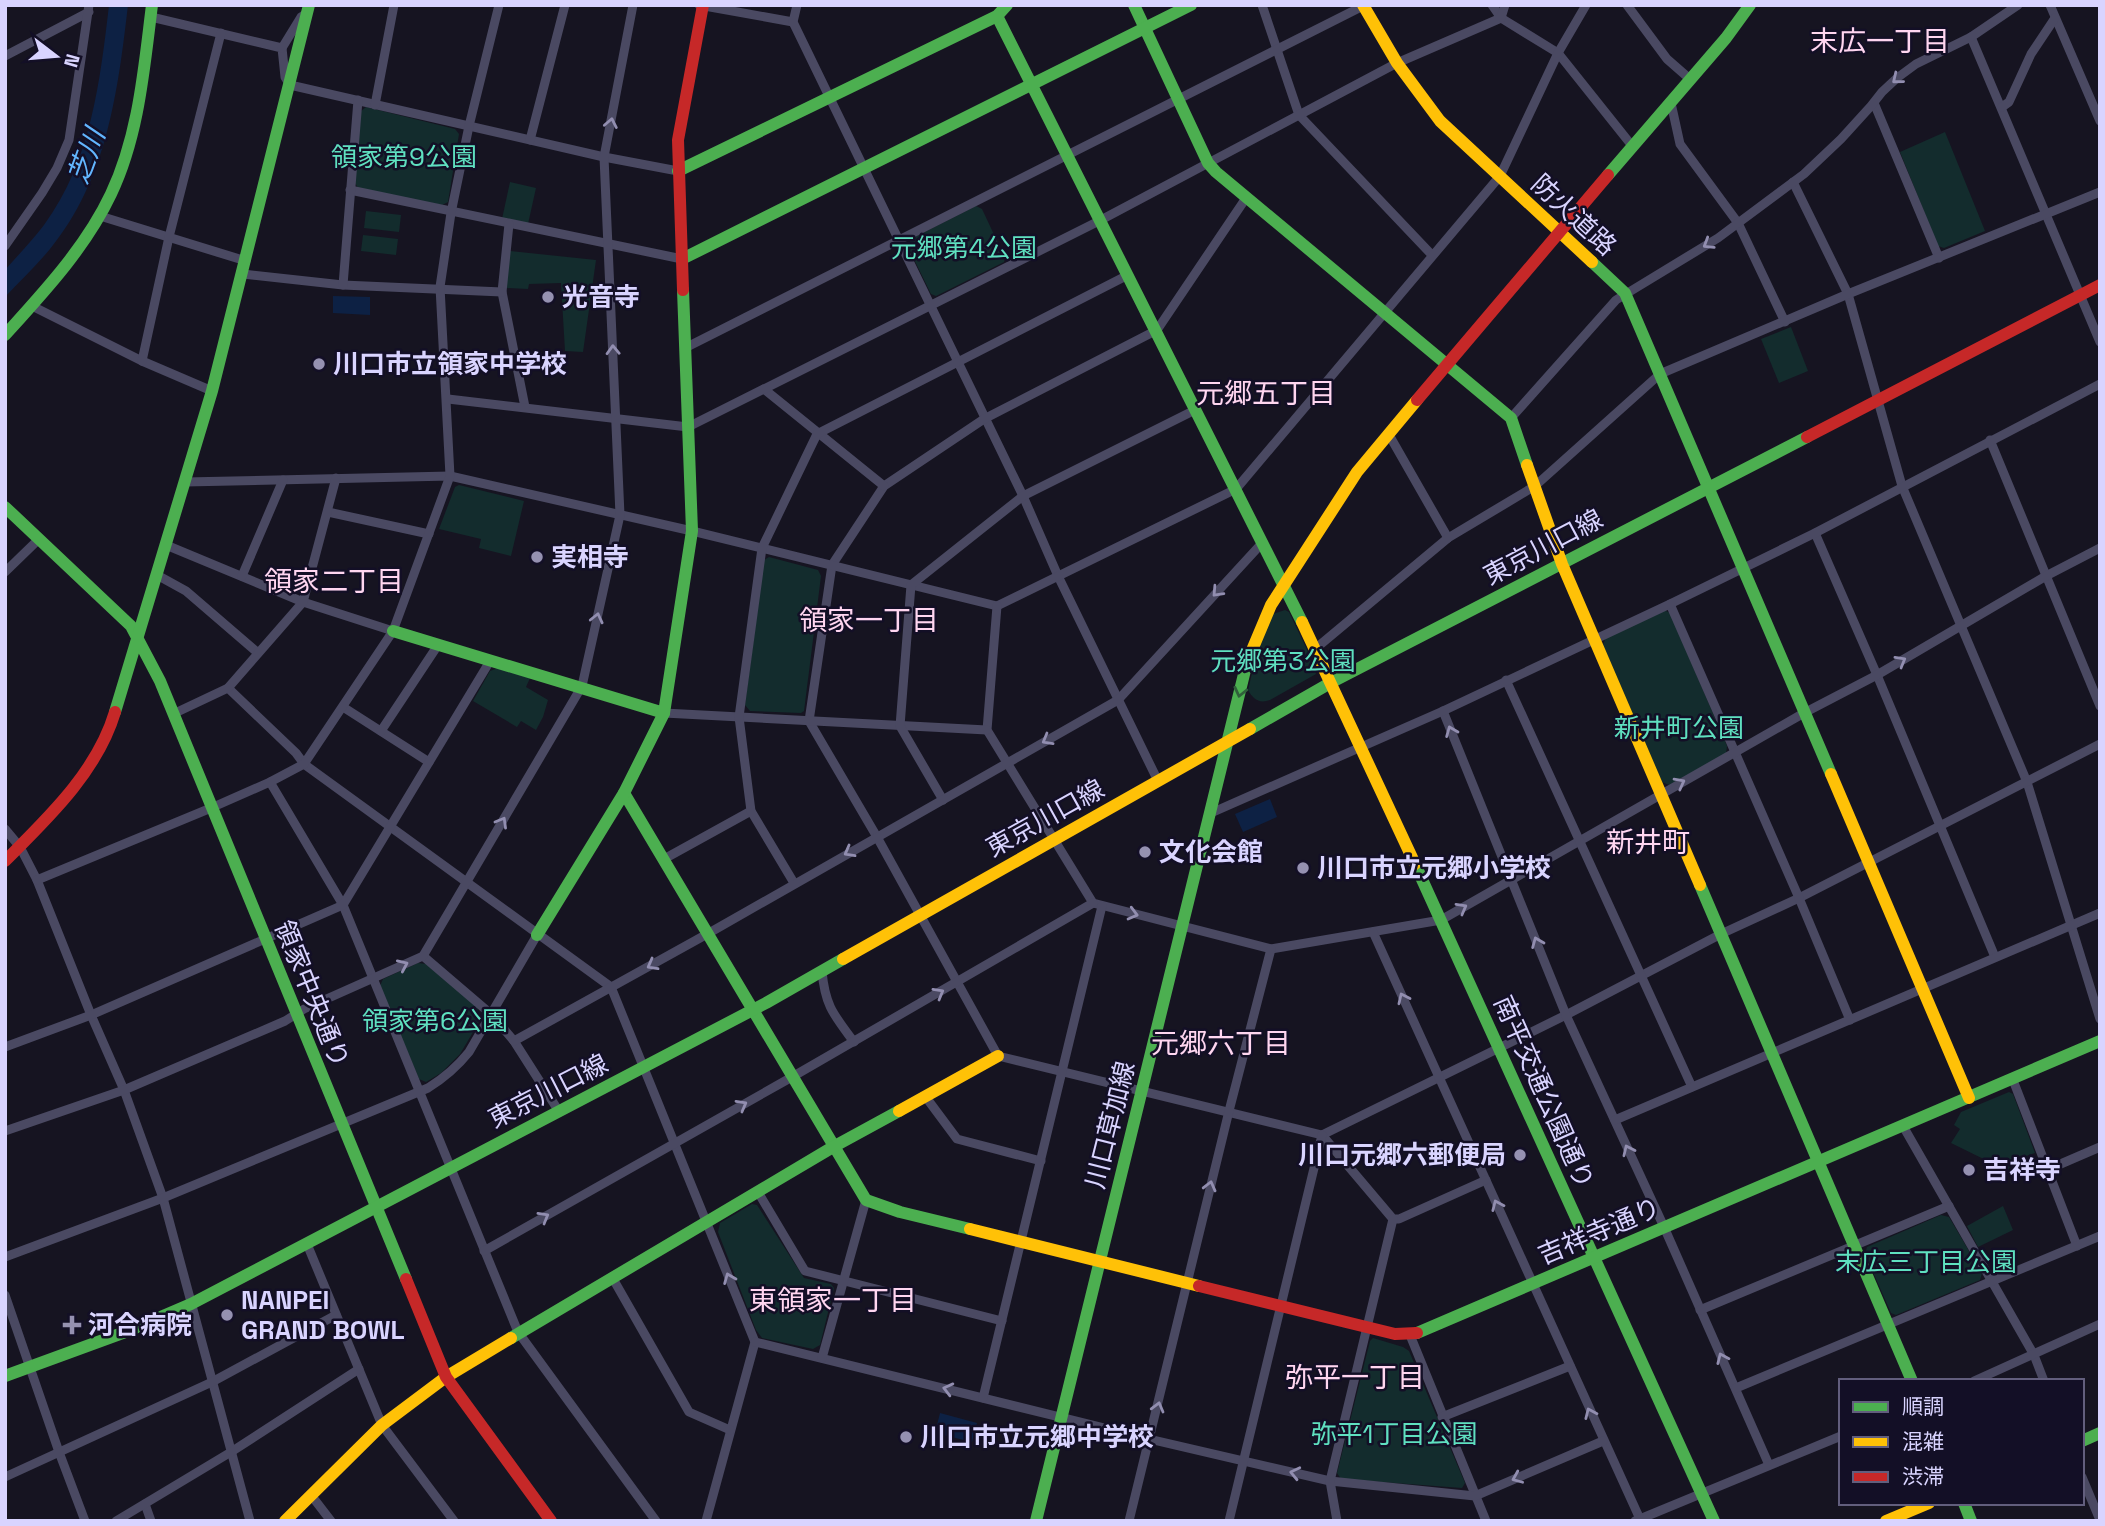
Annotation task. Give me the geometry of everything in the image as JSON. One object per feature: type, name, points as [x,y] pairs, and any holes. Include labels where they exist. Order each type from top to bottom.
[{"type":"street","points":[[375,105],[394,5]]},
{"type":"street","points":[[37,880],[211,808],[304,764],[393,631],[450,476],[440,287],[469,125],[499,5]]},
{"type":"street","points":[[530,140],[565,5]]},
{"type":"street","points":[[5,1131],[124,1090],[423,956],[582,686],[621,515],[604,158],[634,5]]},
{"type":"street","points":[[697,5],[793,22]]},
{"type":"street","points":[[797,5],[793,22],[1023,496],[1058,576],[1157,781]]},
{"type":"street","points":[[308,9],[282,48],[285,77],[290,85],[604,158],[678,171],[997,16],[1007,5]]},
{"type":"street","points":[[1133,5],[1208,163],[1246,198],[1511,418],[1562,564],[1821,1162],[1911,1379]]},
{"type":"street","points":[[350,190],[682,259],[1191,5]]},
{"type":"street","points":[[1262,5],[1299,115],[1432,255]]},
{"type":"street","points":[[1492,5],[1501,18],[1558,53],[1633,148]]},
{"type":"street","points":[[448,399],[688,427],[1099,221],[1397,62],[1501,18],[1505,5]]},
{"type":"street","points":[[185,482],[450,476],[692,531],[997,606],[1236,489],[1500,176],[1558,53],[1586,5]]},
{"type":"street","points":[[1627,5],[1667,59],[1691,80]]},
{"type":"street","name":"川口草加線","points":[[1036,1521],[1248,656],[1270,604],[1357,472],[1388,433],[1691,80],[1749,5]]},
{"type":"street","points":[[1511,418],[1616,300],[1696,252],[1793,182],[1842,139],[1882,92],[1916,64],[1971,37],[2018,5]]},
{"type":"street","points":[[2050,5],[2100,121]]},
{"type":"street","points":[[5,1257],[163,1198],[441,1080],[457,1066],[492,1014],[624,793],[664,713],[692,531],[678,140],[703,6]]},
{"type":"street","points":[[685,348],[1363,6]]},
{"type":"street","name":"防火道路","points":[[1363,6],[1397,62],[1440,121],[1625,293],[1969,1098]]},
{"type":"street","points":[[5,56],[89,8]]},
{"type":"street","points":[[5,246],[52,176],[69,140],[89,8]]},
{"type":"street","points":[[5,861],[74,789],[100,748],[114,717],[212,391],[308,9]]},
{"type":"street","points":[[5,335],[68,263],[100,216],[119,171],[134,121],[152,11],[221,33],[282,48]]},
{"type":"street","name":"南平交通公園通り","points":[[997,16],[1099,221],[1157,330],[1363,747],[1714,1521]]},
{"type":"street","points":[[2002,107],[2009,102],[2031,54],[2055,18]]},
{"type":"street","points":[[142,361],[169,237],[221,33]]},
{"type":"street","points":[[1971,37],[2100,342]]},
{"type":"street","points":[[342,285],[358,100]]},
{"type":"street","points":[[1671,103],[1680,144],[1738,223],[1785,322]]},
{"type":"street","points":[[1874,103],[1939,258]]},
{"type":"street","points":[[1793,182],[1848,294],[1902,486],[2027,782],[2100,1018]]},
{"type":"street","points":[[1315,649],[1448,538],[1535,486],[1660,374],[2100,192]]},
{"type":"street","points":[[999,1056],[809,721],[832,565],[884,486],[984,419],[1157,330],[1246,198]]},
{"type":"street","points":[[100,216],[169,237],[245,267],[342,285],[440,287],[502,292]]},
{"type":"street","points":[[509,224],[502,292],[525,407]]},
{"type":"street","points":[[794,883],[751,811],[739,717],[762,548],[817,434],[1128,275]]},
{"type":"street","name":"東京川口線","points":[[5,1376],[128,1331],[191,1304],[307,1244],[753,1010],[1332,682],[2100,285]]},
{"type":"street","points":[[32,306],[142,361],[212,391]]},
{"type":"street","points":[[1211,813],[1443,711],[1670,604],[1815,533],[2100,384]]},
{"type":"street","points":[[764,389],[884,486]]},
{"type":"street","points":[[943,800],[900,726],[911,585],[1023,496],[1195,411]]},
{"type":"street","points":[[1388,433],[1448,538]]},
{"type":"street","points":[[1990,440],[2100,706]]},
{"type":"street","points":[[173,714],[228,688],[303,602],[336,478]]},
{"type":"street","points":[[242,576],[282,480]]},
{"type":"street","name":"領家中央通り","points":[[5,507],[131,626],[139,640],[160,681],[446,1377],[551,1521]]},
{"type":"street","points":[[328,512],[429,534]]},
{"type":"street","points":[[1815,533],[1995,957]]},
{"type":"street","points":[[5,572],[39,539]]},
{"type":"street","points":[[514,1041],[709,933],[1118,699],[1263,542]]},
{"type":"street","points":[[166,545],[303,602],[664,713],[987,730]]},
{"type":"street","points":[[997,606],[987,730],[1052,840],[1097,905],[1271,949],[1441,920],[1804,713],[1877,675],[2046,576],[2100,548]]},
{"type":"street","points":[[158,575],[187,591],[258,653]]},
{"type":"street","points":[[1670,604],[1850,1020]]},
{"type":"street","points":[[381,731],[438,645]]},
{"type":"street","points":[[5,1047],[91,1015],[343,905],[490,661]]},
{"type":"street","points":[[1506,680],[1692,1087]]},
{"type":"street","points":[[228,688],[296,753],[304,764],[611,987],[755,1342],[706,1521]]},
{"type":"street","points":[[344,707],[429,762]]},
{"type":"street","points":[[1443,711],[1566,1015],[1664,1227],[1769,1465]]},
{"type":"street","points":[[1229,1521],[1322,1135],[1566,1015],[1721,933],[1799,898],[2100,744]]},
{"type":"street","points":[[270,782],[343,905],[517,1332],[656,1521]]},
{"type":"street","points":[[624,793],[866,1200],[822,1358]]},
{"type":"street","points":[[664,859],[751,811]]},
{"type":"street","points":[[5,829],[20,847],[37,880],[124,1090],[163,1198],[250,1521]]},
{"type":"street","points":[[484,1251],[1097,905]]},
{"type":"street","points":[[984,1398],[1063,1071],[1097,905]]},
{"type":"street","points":[[1615,1120],[2100,912]]},
{"type":"street","points":[[1373,932],[1638,1520],[1839,1437]]},
{"type":"street","points":[[1129,1521],[1271,949]]},
{"type":"street","points":[[423,956],[492,1014],[514,1041],[558,1111]]},
{"type":"street","points":[[822,971],[830,1010],[854,1042]]},
{"type":"street","name":"吉祥寺通り","points":[[866,1200],[900,1212],[1395,1334],[1410,1335],[2014,1080],[2100,1041]]},
{"type":"street","points":[[285,1521],[382,1424],[446,1377],[517,1332],[833,1147],[999,1056],[1322,1135],[1393,1219],[1399,1219],[1486,1180]]},
{"type":"street","points":[[2014,1080],[2077,1246]]},
{"type":"street","points":[[925,1096],[957,1139],[1041,1161]]},
{"type":"street","points":[[1903,1126],[2034,1355],[2043,1379]]},
{"type":"street","points":[[2049,1169],[2100,1147]]},
{"type":"street","points":[[758,1192],[805,1271],[1002,1321]]},
{"type":"street","points":[[1700,1310],[1949,1206]]},
{"type":"street","points":[[1337,1521],[1329,1481],[1393,1219]]},
{"type":"street","points":[[1736,1388],[2100,1237]]},
{"type":"street","points":[[307,1244],[382,1424],[454,1521]]},
{"type":"street","points":[[612,1277],[689,1412],[730,1430]]},
{"type":"street","points":[[5,1295],[85,1521]]},
{"type":"street","points":[[5,1477],[212,1382],[336,1315]]},
{"type":"street","points":[[1979,1379],[2100,1324]]},
{"type":"street","points":[[1410,1335],[1486,1521]]},
{"type":"street","points":[[755,1342],[1329,1481],[1475,1496],[1603,1441]]},
{"type":"street","points":[[1442,1417],[1570,1366]]},
{"type":"street","points":[[116,1521],[231,1452],[359,1369]]},
{"type":"street","points":[[2084,1440],[2100,1433]]},
{"type":"street","points":[[2084,1482],[2100,1520]]},
{"type":"street","points":[[311,1495],[331,1521]]},
{"type":"street","points":[[145,1504],[151,1521]]},
{"type":"street","points":[[1886,1521],[1924,1505]]},
{"type":"green space","name":"領家第9公園","points":[[366,107],[455,129],[459,134],[448,202],[442,205],[359,189],[354,182],[360,112]]},
{"type":"green space","points":[[1945,132],[1985,231],[1944,248],[1938,246],[1900,152]]},
{"type":"green space","points":[[510,182],[536,188],[528,224],[502,219]]},
{"type":"green space","name":"元郷第4公園","points":[[976,206],[982,209],[1005,258],[1004,262],[936,296],[931,294],[908,247],[911,239]]},
{"type":"green space","points":[[366,211],[401,215],[399,232],[364,228]]},
{"type":"green space","points":[[363,235],[398,239],[396,255],[361,251]]},
{"type":"green space","points":[[510,251],[596,260],[583,352],[565,351],[561,283],[529,284],[528,289],[506,288]]},
{"type":"green space","points":[[1791,327],[1808,371],[1779,383],[1761,339]]},
{"type":"green space","points":[[459,485],[524,501],[511,556],[479,548],[481,539],[439,529],[455,487]]},
{"type":"green space","points":[[769,557],[818,570],[821,576],[804,711],[801,713],[750,711],[745,705],[764,560]]},
{"type":"green space","name":"元郷第3公園","points":[[1285,610],[1289,612],[1316,674],[1270,700],[1260,701],[1248,690],[1258,648],[1273,614]]},
{"type":"green space","name":"新井町公園","points":[[1664,610],[1670,613],[1727,746],[1726,754],[1669,785],[1662,782],[1603,645],[1606,637]]},
{"type":"green space","points":[[498,668],[530,678],[526,687],[548,700],[536,730],[521,721],[517,727],[473,701],[490,671]]},
{"type":"green space","name":"領家第6公園","points":[[418,963],[426,964],[477,1005],[479,1022],[460,1054],[441,1073],[426,1082],[419,1079],[380,986],[383,979]]},
{"type":"green space","points":[[2009,1092],[2013,1094],[2035,1153],[2012,1161],[2008,1171],[1951,1143],[1960,1129],[1954,1125],[1961,1112]]},
{"type":"green space","points":[[752,1204],[757,1205],[804,1278],[831,1284],[834,1288],[820,1345],[813,1349],[762,1338],[756,1330],[718,1232],[720,1223]]},
{"type":"green space","points":[[2003,1206],[2013,1230],[1978,1247],[1967,1226]]},
{"type":"green space","name":"末広三丁目公園","points":[[1941,1215],[1949,1217],[1982,1273],[1980,1280],[1896,1315],[1891,1313],[1865,1254],[1867,1247]]},
{"type":"green space","name":"弥平1丁目公園","points":[[1373,1338],[1409,1351],[1465,1483],[1462,1488],[1341,1479],[1337,1473],[1370,1341]]},
{"type":"water","name":"芝川","points":[[109,5],[128,5],[114,102],[97,164],[85,194],[69,222],[45,255],[5,297],[5,270],[39,231],[60,200],[83,148],[97,92]]},
{"type":"water","points":[[333,296],[370,297],[370,315],[333,313]]},
{"type":"water","points":[[1270,799],[1277,817],[1243,832],[1235,814]]},
{"type":"water","points":[[940,1413],[977,1423],[972,1442],[935,1433]]},
{"type":"traffic: fast","points":[[5,335],[77,251],[111,194],[134,125],[152,5]]},
{"type":"traffic: fast","points":[[115,712],[212,391],[309,5]]},
{"type":"traffic: fast","points":[[678,171],[997,16],[1007,5]]},
{"type":"traffic: fast","points":[[1134,5],[1208,163],[1511,418],[1527,465]]},
{"type":"traffic: fast","points":[[682,259],[1191,5]]},
{"type":"traffic: fast","points":[[1608,175],[1726,38],[1750,5]]},
{"type":"traffic: fast","points":[[997,16],[1302,622]]},
{"type":"traffic: fast","points":[[1592,262],[1625,293],[1831,774]]},
{"type":"traffic: fast","points":[[537,935],[624,793],[664,713],[692,531],[683,290]]},
{"type":"traffic: fast","points":[[1250,729],[1332,682],[1807,437]]},
{"type":"traffic: fast","points":[[5,507],[131,626],[160,681],[406,1279]]},
{"type":"traffic: fast","points":[[393,631],[664,713]]},
{"type":"traffic: fast","points":[[1036,1521],[1247,662]]},
{"type":"traffic: fast","points":[[624,793],[866,1200],[900,1212],[970,1229]]},
{"type":"traffic: fast","points":[[1415,864],[1714,1521]]},
{"type":"traffic: fast","points":[[1700,885],[1911,1379]]},
{"type":"traffic: fast","points":[[5,1376],[128,1331],[191,1304],[766,1003],[843,959]]},
{"type":"traffic: fast","points":[[1417,1333],[2100,1041]]},
{"type":"traffic: fast","points":[[511,1338],[833,1147],[899,1111]]},
{"type":"traffic: fast","points":[[2084,1440],[2100,1433]]},
{"type":"traffic: fast","points":[[1965,1505],[1971,1521]]},
{"type":"traffic: slow","points":[[1363,5],[1397,63],[1440,121],[1592,262]]},
{"type":"traffic: slow","points":[[1247,662],[1271,605],[1357,472],[1417,400]]},
{"type":"traffic: slow","points":[[1527,465],[1562,564],[1700,885]]},
{"type":"traffic: slow","points":[[1302,622],[1415,864]]},
{"type":"traffic: slow","points":[[843,959],[1250,729]]},
{"type":"traffic: slow","points":[[1831,774],[1969,1098]]},
{"type":"traffic: slow","points":[[899,1111],[998,1056]]},
{"type":"traffic: slow","points":[[970,1229],[1199,1286]]},
{"type":"traffic: slow","points":[[285,1521],[382,1425],[446,1377],[511,1338]]},
{"type":"traffic: slow","points":[[1886,1521],[1924,1505]]},
{"type":"traffic: jam","points":[[683,290],[678,140],[703,5]]},
{"type":"traffic: jam","points":[[1417,400],[1608,175]]},
{"type":"traffic: jam","points":[[1807,437],[2100,285]]},
{"type":"traffic: jam","points":[[5,861],[54,811],[84,774],[107,734],[115,712]]},
{"type":"traffic: jam","points":[[406,1279],[446,1377],[551,1521]]},
{"type":"traffic: jam","points":[[1199,1286],[1395,1334],[1417,1333]]},
{"type":"place","name":"光音寺","points":[[548,297]]},
{"type":"place","name":"川口市立領家中学校","points":[[319,364]]},
{"type":"place","name":"実相寺","points":[[537,557]]},
{"type":"place","name":"文化会館","points":[[1145,852]]},
{"type":"place","name":"川口市立元郷小学校","points":[[1303,868]]},
{"type":"place","name":"川口元郷六郵便局","points":[[1520,1155]]},
{"type":"place","name":"吉祥寺","points":[[1969,1170]]},
{"type":"place","name":"NANPEI GRAND BOWL","points":[[227,1315]]},
{"type":"place","name":"河合病院","points":[[72,1325]]},
{"type":"place","name":"川口市立元郷中学校","points":[[906,1437]]},
{"type":"district","name":"末広一丁目","points":[[1880,41]]},
{"type":"district","name":"元郷五丁目","points":[[1266,393]]},
{"type":"district","name":"領家二丁目","points":[[334,581]]},
{"type":"district","name":"領家一丁目","points":[[869,620]]},
{"type":"district","name":"新井町","points":[[1648,842]]},
{"type":"district","name":"元郷六丁目","points":[[1221,1043]]},
{"type":"district","name":"東領家一丁目","points":[[833,1300]]},
{"type":"district","name":"弥平一丁目","points":[[1355,1377]]}]
